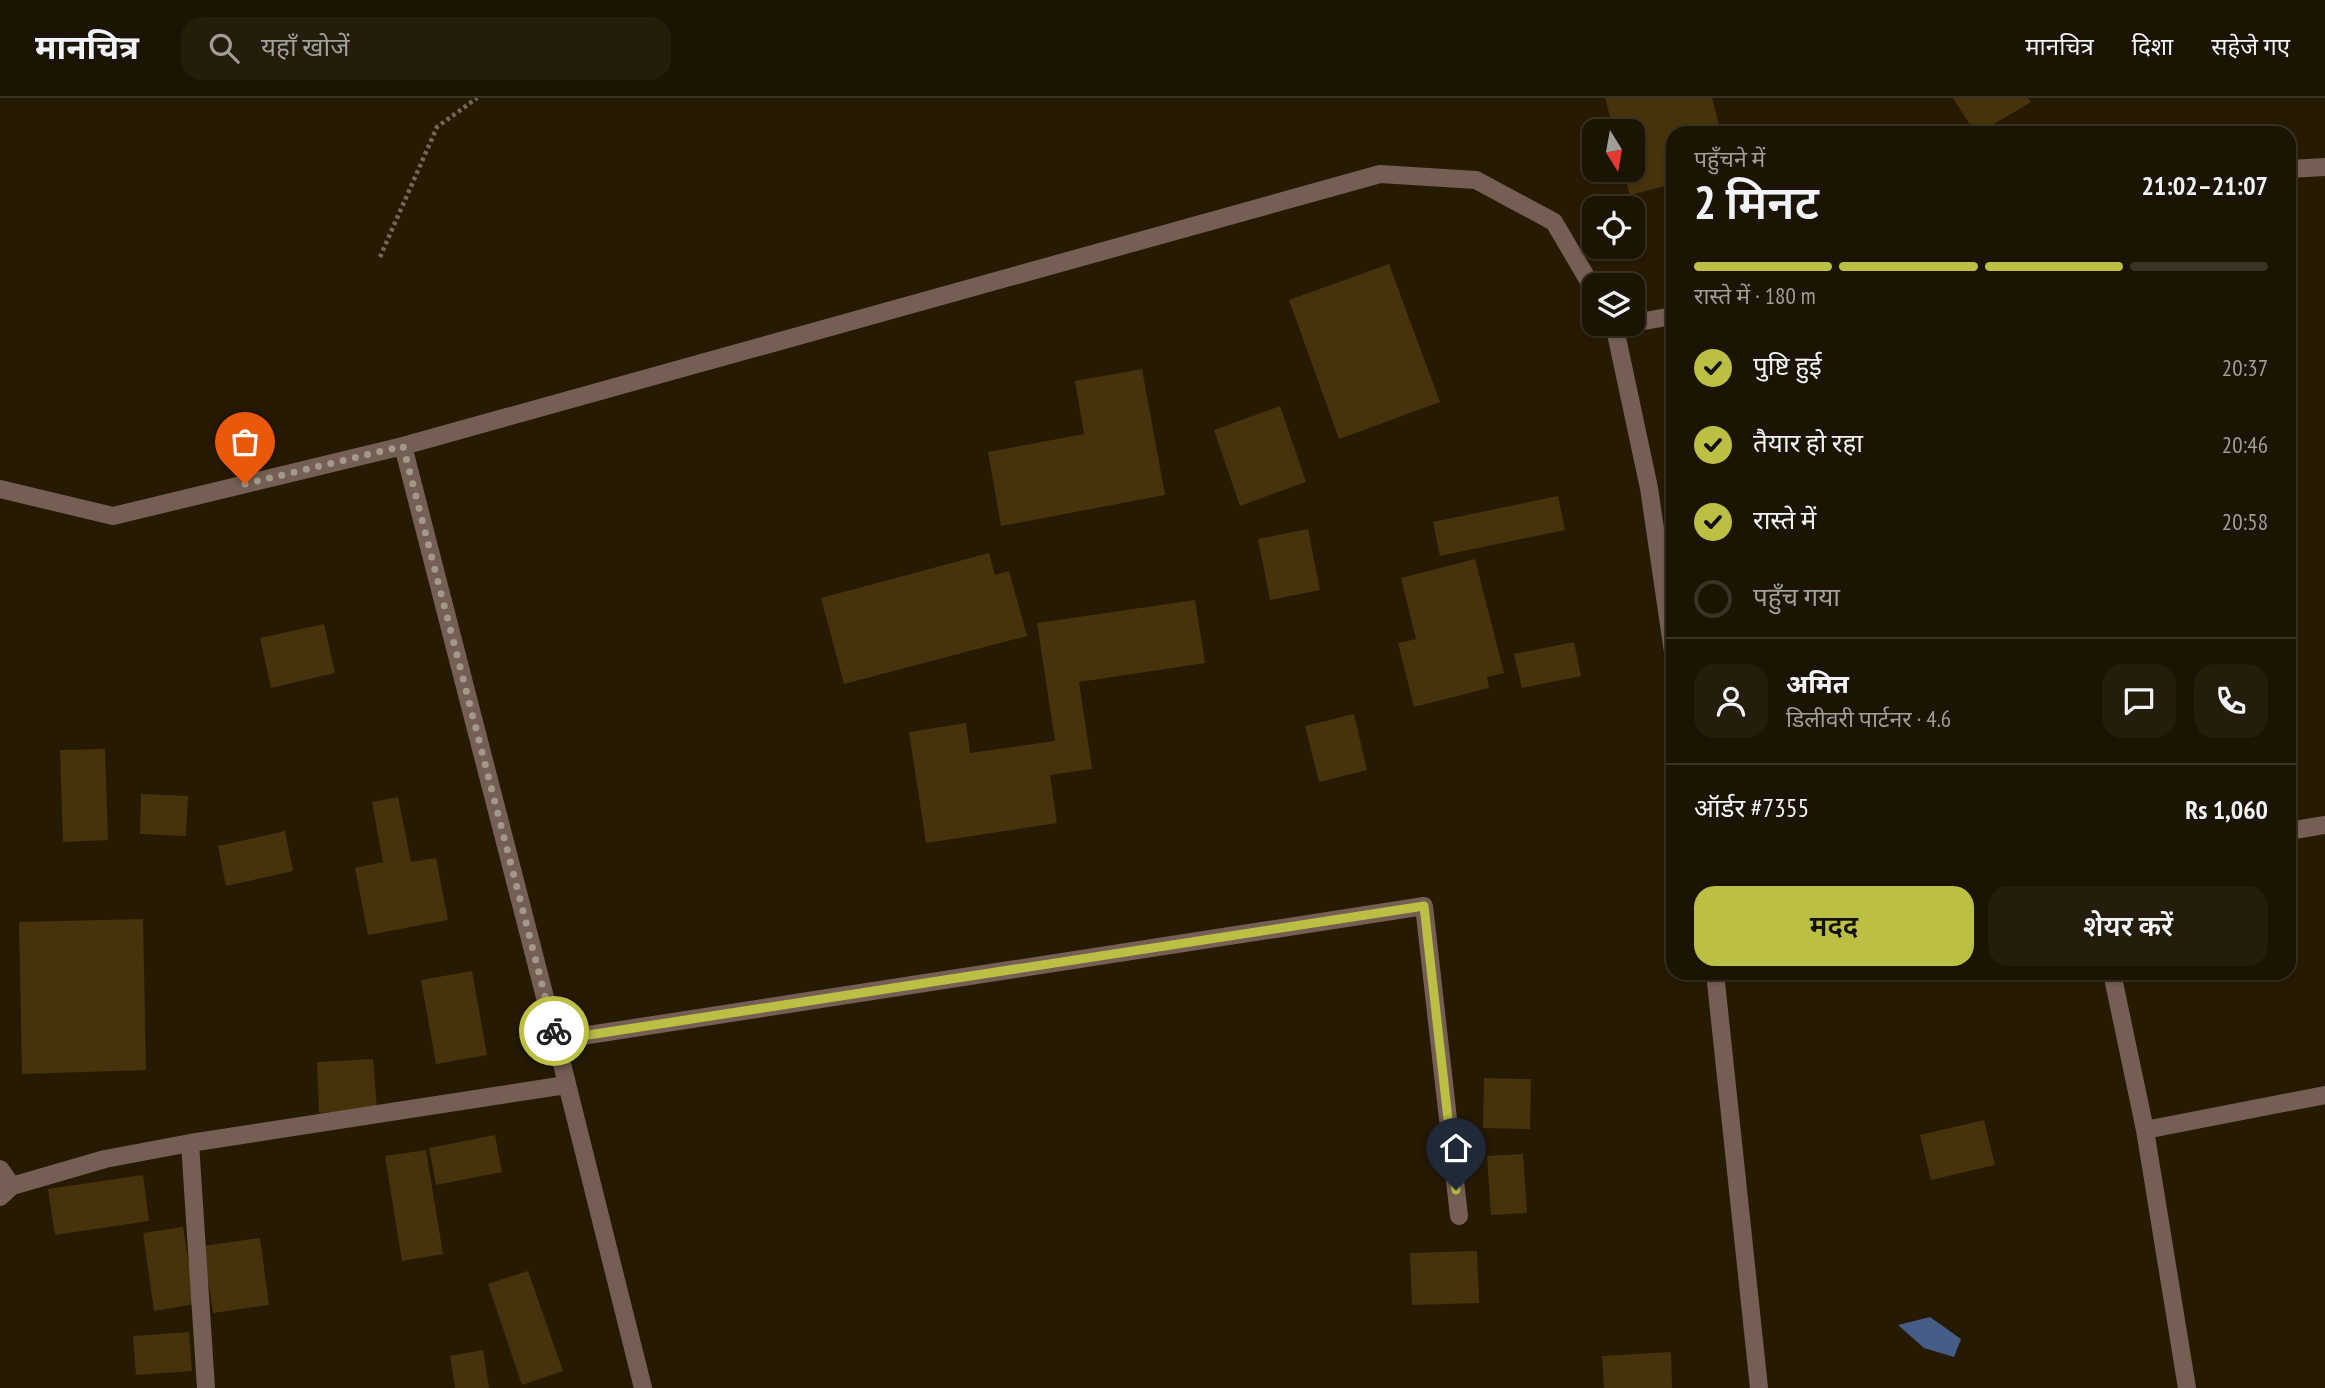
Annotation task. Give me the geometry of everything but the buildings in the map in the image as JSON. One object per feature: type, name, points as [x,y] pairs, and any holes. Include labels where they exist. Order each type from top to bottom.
[{"type":"street","points":[[2296,169],[2325,167]]},
{"type":"street","points":[[0,489],[113,516],[403,446],[1380,174],[1476,180],[1555,222],[1584,273]]},
{"type":"street","points":[[1645,320],[1666,317]]},
{"type":"street","points":[[1624,336],[1666,604]]},
{"type":"street","points":[[403,446],[643,1388]]},
{"type":"street","points":[[2296,830],[2325,825]]},
{"type":"street","points":[[556,1040],[1424,906],[1459,1216]]},
{"type":"street","points":[[1716,980],[1759,1388]]},
{"type":"street","points":[[2113,980],[2145,1130],[2187,1388]]},
{"type":"street","points":[[0,1169],[6,1191],[105,1159],[190,1143],[566,1084]]},
{"type":"street","points":[[2145,1130],[2325,1095]]},
{"type":"street","points":[[190,1143],[206,1388]]},
{"type":"path","points":[[380,257],[437,127],[477,98]]},
{"type":"water","points":[[1930,1317],[1961,1339],[1954,1357],[1924,1348],[1898,1325]]},
{"type":"way so far","points":[[245,484],[403,446],[554,1031]]},
{"type":"route","points":[[554,1031],[556,1040],[1424,906],[1456,1190]]}]
